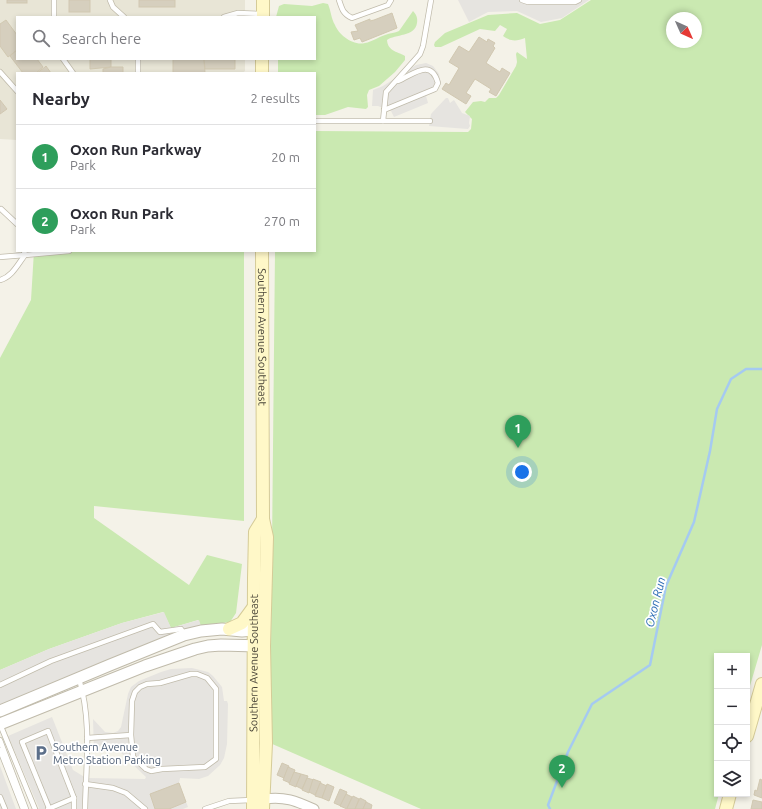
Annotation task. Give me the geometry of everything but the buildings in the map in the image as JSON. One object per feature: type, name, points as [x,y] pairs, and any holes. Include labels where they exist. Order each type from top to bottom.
[{"type":"main road","points":[[262,16],[263,0]]},
{"type":"main road","points":[[262,60],[262,72]]},
{"type":"main road","name":"Southern Avenue Southeast","points":[[259,804],[266,743],[258,646],[267,537],[263,520],[262,252]]},
{"type":"main road","name":"Southern Avenue Southeast","points":[[259,629],[253,608],[255,532],[263,520]]},
{"type":"main road","points":[[228,629],[242,623],[253,608]]},
{"type":"main road","points":[[750,726],[762,684]]},
{"type":"main road","points":[[726,809],[729,797]]},
{"type":"street","points":[[0,711],[184,636],[201,631],[228,629],[242,631],[259,629]]},
{"type":"street","points":[[0,724],[145,666],[195,649],[208,646],[258,646]]},
{"type":"street","points":[[259,804],[280,797],[290,799],[314,809]]},
{"type":"lane","points":[[54,0],[54,16]]},
{"type":"lane","points":[[110,0],[112,7],[123,16]]},
{"type":"lane","points":[[339,0],[342,10],[346,16],[352,18],[388,5],[391,0]]},
{"type":"lane","points":[[383,121],[386,92],[420,54],[432,0]]},
{"type":"lane","points":[[522,0],[528,2],[575,2],[579,0]]},
{"type":"lane","points":[[228,16],[238,13],[262,16]]},
{"type":"lane","points":[[64,60],[72,72]]},
{"type":"lane","points":[[138,60],[138,72]]},
{"type":"lane","points":[[384,110],[435,89],[438,83],[436,75],[431,70],[424,69],[395,83]]},
{"type":"lane","points":[[0,72],[16,90]]},
{"type":"lane","points":[[316,121],[430,121]]},
{"type":"lane","points":[[1,209],[16,223]]},
{"type":"lane","points":[[0,257],[25,253],[47,252]]},
{"type":"lane","points":[[0,280],[9,276],[25,253]]},
{"type":"lane","points":[[0,685],[50,661],[153,624],[160,632],[181,629],[184,636]]},
{"type":"lane","points":[[191,674],[197,674],[207,678],[216,689],[216,759],[205,767],[151,771],[146,769],[133,757],[131,735],[132,701],[135,692],[140,687],[191,674]]},
{"type":"lane","points":[[78,678],[83,692],[87,738],[85,809]]},
{"type":"lane","points":[[0,724],[35,809]]},
{"type":"lane","points":[[74,798],[48,809],[22,742],[48,731],[74,798],[74,809]]},
{"type":"lane","points":[[87,738],[131,735]]},
{"type":"lane","points":[[0,740],[26,809]]},
{"type":"lane","points":[[0,750],[23,809]]},
{"type":"lane","points":[[86,784],[113,788],[126,793],[145,809]]},
{"type":"lane","points":[[0,797],[5,809]]},
{"type":"lane","points":[[205,809],[229,801],[259,804]]},
{"type":"shaded area","points":[[0,0],[245,0],[245,16],[16,16],[16,60],[245,60],[245,71],[16,72],[16,140],[0,139]]},
{"type":"shaded area","points":[[458,0],[589,0],[562,18],[541,22],[517,11],[488,12],[469,22]]},
{"type":"shaded area","points":[[426,63],[433,66],[439,74],[440,79],[440,84],[436,91],[426,96],[428,103],[394,117],[391,111],[378,106],[372,106],[373,90],[383,86],[416,65]]},
{"type":"shaded area","points":[[446,98],[448,98],[450,103],[454,100],[462,113],[470,116],[470,126],[468,129],[429,126],[431,114]]},
{"type":"shaded area","points":[[164,612],[171,628],[199,620],[201,626],[79,672],[0,706],[0,670],[49,649],[122,623]]},
{"type":"shaded area","points":[[192,668],[208,672],[222,687],[224,701],[227,701],[228,704],[227,744],[224,758],[220,765],[208,776],[199,779],[180,778],[179,783],[188,807],[183,809],[36,809],[39,808],[8,736],[52,717],[73,770],[86,778],[145,779],[146,777],[115,747],[107,744],[101,745],[94,751],[93,719],[105,732],[113,733],[118,731],[121,727],[128,694],[131,687],[139,681],[161,672],[171,669]]},
{"type":"shaded area","points":[[0,766],[16,809],[0,809]]},
{"type":"green space","points":[[591,0],[762,0],[762,645],[750,686],[750,653],[714,653],[714,797],[718,797],[715,809],[421,809],[270,743],[275,252],[316,252],[316,131],[468,132],[471,129],[472,119],[465,112],[473,102],[485,102],[489,98],[496,98],[499,95],[516,66],[517,52],[527,59],[525,38],[514,40],[506,38],[503,36],[507,29],[500,25],[495,31],[480,29],[441,47],[435,47],[435,42],[445,33],[488,15],[517,13],[540,24],[560,20]]},
{"type":"green space","points":[[323,3],[328,4],[337,29],[347,39],[356,43],[368,42],[399,31],[413,11],[415,13],[417,23],[413,31],[387,40],[391,49],[405,56],[405,60],[395,72],[379,86],[369,90],[367,95],[368,107],[366,109],[348,107],[325,115],[316,115],[316,72],[278,72],[278,60],[316,60],[316,16],[276,16],[279,6],[284,4],[312,6]]},
{"type":"green space","points":[[34,252],[244,252],[244,521],[94,506],[94,518],[189,585],[207,555],[242,564],[236,613],[230,622],[201,626],[198,620],[171,628],[163,612],[122,623],[49,649],[0,670],[0,358],[31,300]]},
{"type":"waterway","name":"Oxon Run","points":[[550,809],[548,805],[568,752],[592,704],[650,665],[666,586],[694,522],[710,451],[717,409],[731,379],[746,369],[762,369]]},
{"type":"place","name":"Oxon Run Parkway","points":[[518,448]]},
{"type":"place","name":"Southern Avenue Metro Station Parking","points":[[41,753]]},
{"type":"place","name":"Oxon Run Park","points":[[562,788]]}]
